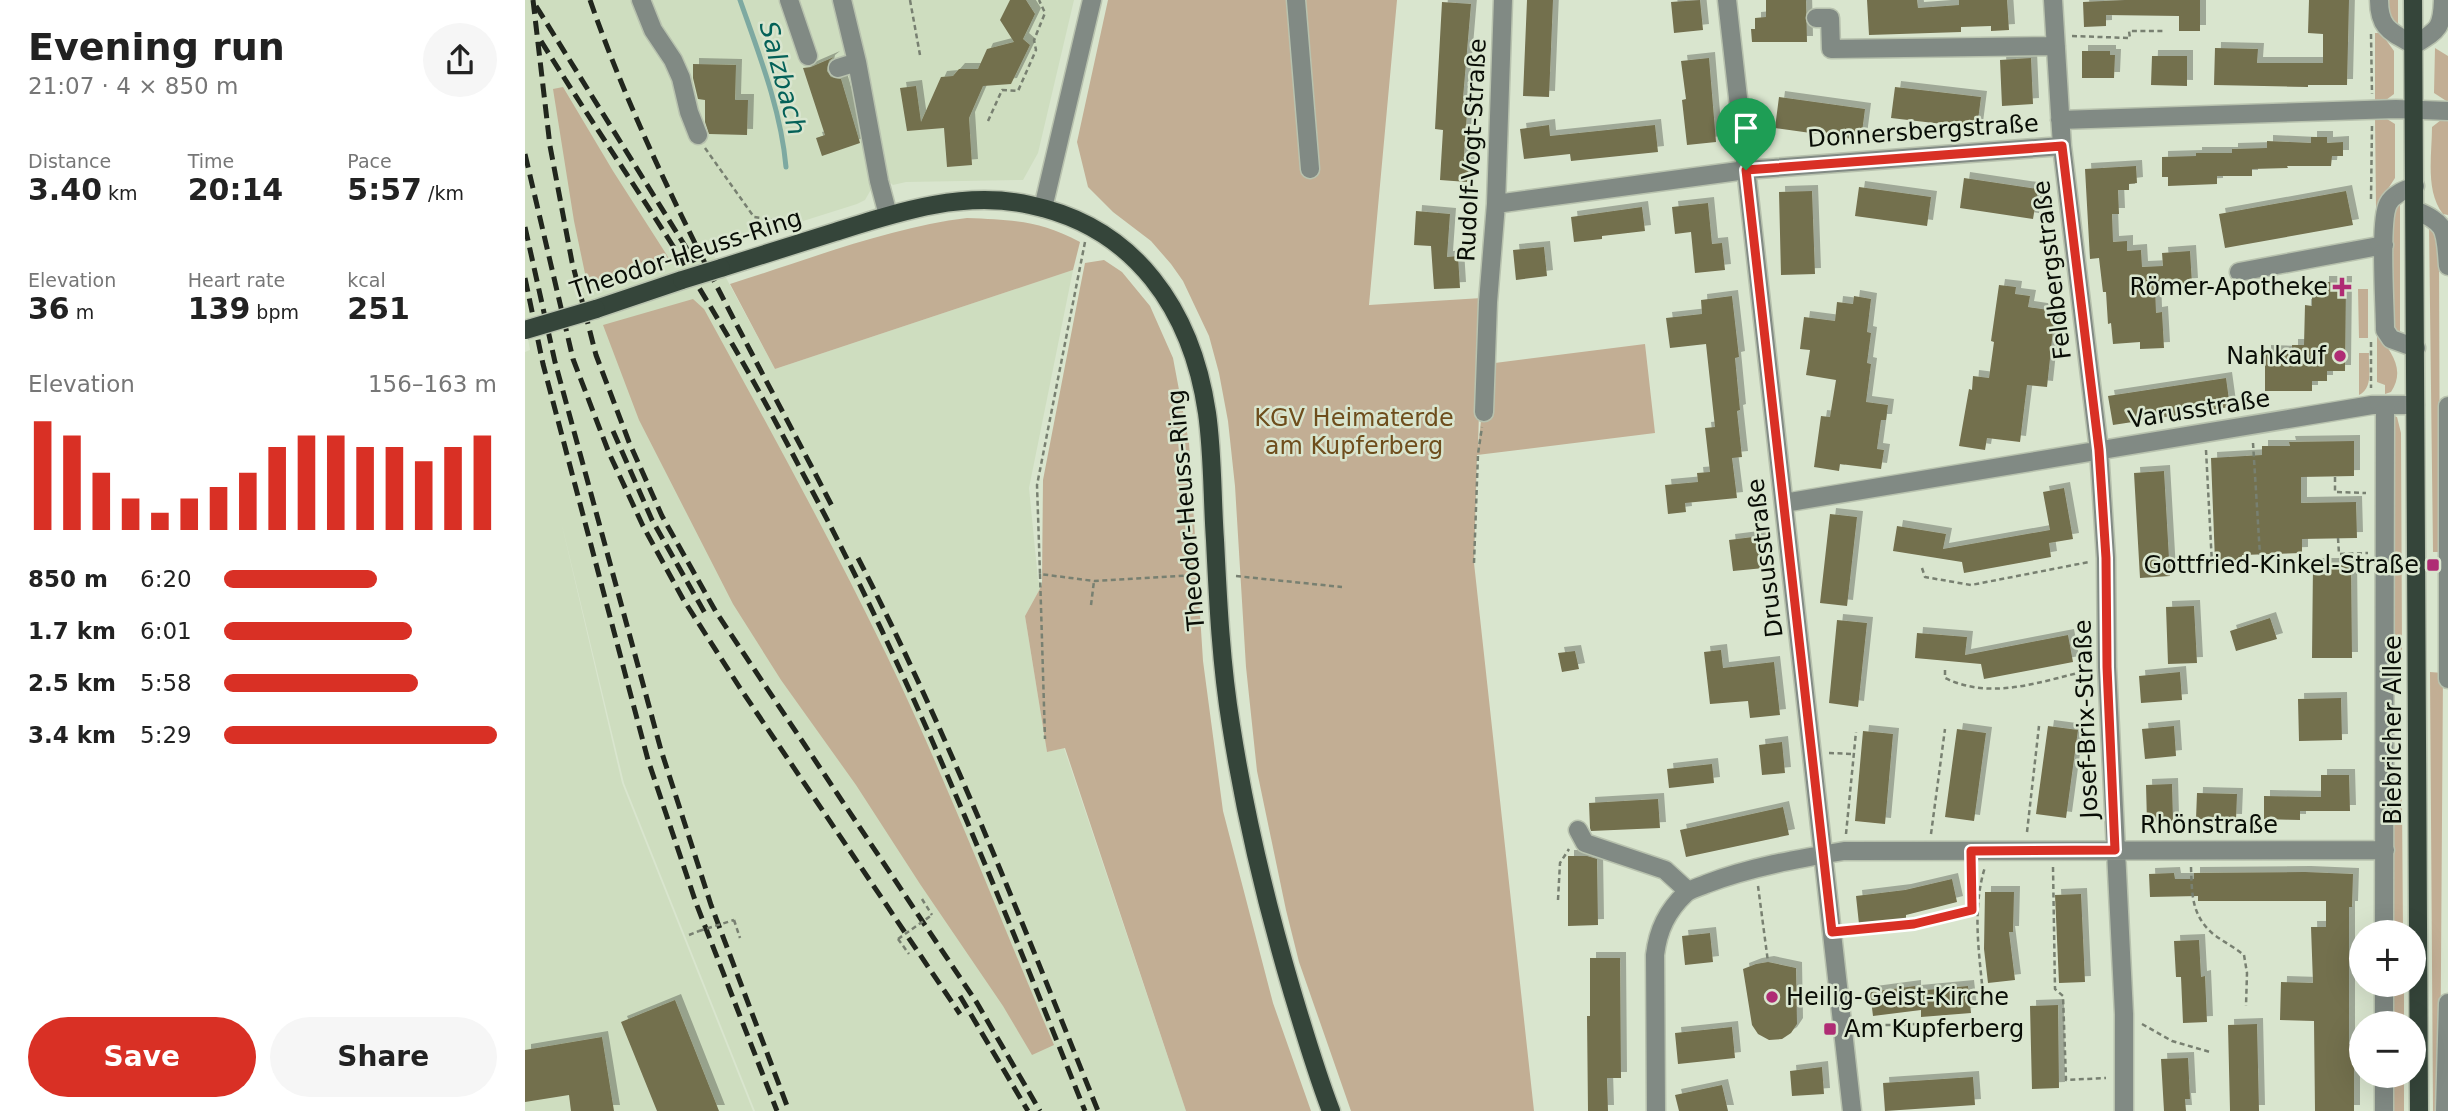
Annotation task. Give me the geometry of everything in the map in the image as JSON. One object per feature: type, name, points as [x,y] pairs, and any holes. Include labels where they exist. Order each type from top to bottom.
[{"type":"main road","name":"Biebricher Allee","points":[[2413,0],[2419,1111]]},
{"type":"main road","name":"Theodor-Heuss-Ring","points":[[525,330],[888,215],[979,200],[1013,202],[1043,208],[1095,228],[1131,253],[1161,290],[1182,330],[1198,371],[1210,441],[1222,646],[1239,780],[1283,963],[1331,1111]]},
{"type":"street","points":[[641,0],[653,30],[673,60],[681,78],[698,135]]},
{"type":"street","points":[[789,0],[808,56]]},
{"type":"street","points":[[842,0],[888,215]]},
{"type":"street","points":[[1043,208],[1093,0]]},
{"type":"street","points":[[1296,0],[1310,169]]},
{"type":"street","name":"Rudolf-Vogt-Straße","points":[[1483,412],[1496,204],[1503,0]]},
{"type":"street","name":"Drususstraße","points":[[1727,0],[1852,1111]]},
{"type":"street","name":"Feldbergstraße","points":[[2053,0],[2062,146],[2099,450]]},
{"type":"street","points":[[2379,0],[2381,20],[2385,26],[2414,45],[2439,27],[2443,0]]},
{"type":"street","points":[[1816,18],[1830,18],[1831,49],[2055,41]]},
{"type":"street","points":[[838,68],[857,62]]},
{"type":"street","name":"Donnersbergstraße","points":[[2060,120],[2413,109],[2448,111]]},
{"type":"street","name":"Donnersbergstraße","points":[[1496,204],[1746,170],[2062,146]]},
{"type":"street","points":[[2415,186],[2396,195],[2387,205],[2384,245],[2385,330],[2391,340],[2416,348]]},
{"type":"street","points":[[2415,210],[2437,219],[2442,224],[2448,266]]},
{"type":"street","points":[[2239,272],[2384,245]]},
{"type":"street","name":"Varusstraße","points":[[1784,503],[2252,425],[2378,399],[2416,405]]},
{"type":"street","name":"Biebricher Allee","points":[[2378,399],[2385,553],[2384,920]]},
{"type":"street","points":[[2448,406],[2448,679]]},
{"type":"street","name":"Josef-Brix-Straße","points":[[2099,450],[2106,558],[2107,667],[2124,1014],[2125,1111]]},
{"type":"street","points":[[1581,837],[1665,870],[1688,891]]},
{"type":"street","name":"Rhönstraße","points":[[1825,854],[2024,849],[2385,850]]},
{"type":"street","points":[[1656,1111],[1656,946],[1665,918],[1688,891],[1729,876],[1825,854]]},
{"type":"street","points":[[2445,1111],[2448,1003]]},
{"type":"street","points":[[2384,1088],[2384,1111]]},
{"type":"path","points":[[910,0],[920,55]]},
{"type":"path","points":[[988,121],[1002,90],[1019,91],[1036,50],[1034,40],[1045,13],[1039,0]]},
{"type":"path","points":[[2371,30],[2372,101]]},
{"type":"path","points":[[2055,41],[2130,38],[2129,31],[2164,31]]},
{"type":"path","points":[[698,135],[711,160],[754,217],[796,223]]},
{"type":"path","points":[[1045,739],[1037,485],[1085,242],[1095,228]]},
{"type":"path","points":[[2371,342],[2378,399]]},
{"type":"path","points":[[1474,563],[1478,454],[1483,412]]},
{"type":"path","points":[[2252,425],[2260,555]]},
{"type":"path","points":[[2205,433],[2212,564]]},
{"type":"path","points":[[2255,469],[2262,469]]},
{"type":"path","points":[[2335,477],[2335,492],[2384,493]]},
{"type":"path","points":[[2259,529],[2264,529]]},
{"type":"path","points":[[2338,538],[2339,554],[2385,553]]},
{"type":"path","points":[[1922,568],[1925,577],[1971,584],[2106,558]]},
{"type":"path","points":[[1040,574],[1094,581],[1198,575]]},
{"type":"path","points":[[1236,576],[1342,587]]},
{"type":"path","points":[[1091,605],[1094,581]]},
{"type":"path","points":[[1945,670],[1945,678],[1959,684],[1997,689],[2107,667]]},
{"type":"path","points":[[2024,849],[2039,726]]},
{"type":"path","points":[[1929,851],[1945,729]]},
{"type":"path","points":[[1844,852],[1856,732]]},
{"type":"path","points":[[1812,752],[1854,754]]},
{"type":"path","points":[[1558,900],[1560,863],[1581,837]]},
{"type":"path","points":[[2191,849],[2192,900],[2196,915],[2213,933],[2244,955],[2247,973],[2246,1006]]},
{"type":"path","points":[[2053,850],[2056,989],[2063,996],[2066,1080],[2124,1077]]},
{"type":"path","points":[[1832,932],[1914,924],[1972,910],[1971,851]]},
{"type":"path","points":[[1982,984],[1976,927],[1979,885],[1990,851]]},
{"type":"path","points":[[1756,869],[1767,962]]},
{"type":"path","points":[[909,954],[898,939],[932,915],[922,899]]},
{"type":"path","points":[[689,935],[734,920],[740,938]]},
{"type":"path","points":[[2124,1014],[2172,1041],[2210,1052]]},
{"type":"path","points":[[1842,1027],[1947,1023]]},
{"type":"shaded area","points":[[525,0],[1074,0],[1038,153],[1023,180],[906,182],[893,185],[886,179],[873,186],[865,200],[857,204],[711,250],[775,369],[1073,270],[1029,488],[1038,580],[1042,585],[1025,616],[1047,752],[1064,748],[1186,1111],[755,1111],[624,783],[561,521],[622,783],[753,1111],[525,1111],[525,352],[530,350],[525,322]]},
{"type":"green space","name":"KGV Heimaterde am Kupferberg","points":[[1108,0],[1397,0],[1369,305],[1482,298],[1478,449],[1487,364],[1645,344],[1655,433],[1477,455],[1474,563],[1534,1111],[1351,1111],[1299,962],[1257,771],[1246,667],[1235,486],[1228,421],[1209,336],[1183,281],[1171,264],[1151,241],[1113,212],[1088,187],[1077,142]]},
{"type":"green space","points":[[2386,0],[2398,0],[2398,29],[2386,15]]},
{"type":"green space","points":[[2375,33],[2381,33],[2394,51],[2394,94],[2386,100],[2375,102]]},
{"type":"green space","points":[[2435,48],[2448,56],[2448,102],[2434,93]]},
{"type":"green space","points":[[563,87],[670,260],[587,283],[574,221],[553,89]]},
{"type":"green space","points":[[2375,118],[2387,119],[2395,124],[2395,178],[2378,207],[2376,207]]},
{"type":"green space","points":[[2441,120],[2448,120],[2448,215],[2443,214],[2437,205],[2431,172],[2432,127]]},
{"type":"green space","points":[[2400,200],[2400,338],[2387,324],[2390,216]]},
{"type":"green space","points":[[967,218],[1025,222],[1051,229],[1080,242],[1073,270],[775,369],[730,284],[878,237],[938,222]]},
{"type":"green space","points":[[2429,223],[2434,226],[2439,252],[2440,552],[2433,552]]},
{"type":"green space","points":[[1104,260],[1122,272],[1150,306],[1173,358],[1189,443],[1203,661],[1223,811],[1273,1003],[1311,1111],[1186,1111],[1065,748],[1047,752],[1025,616],[1042,585],[1043,480],[1085,263]]},
{"type":"green space","points":[[2358,289],[2368,289],[2368,338],[2359,338]]},
{"type":"green space","points":[[693,299],[704,309],[751,395],[887,656],[952,801],[1054,1045],[1032,1055],[1003,1006],[856,785],[781,680],[733,604],[639,420],[603,325]]},
{"type":"green space","points":[[2377,333],[2392,354],[2397,368],[2395,384],[2391,392],[2385,394],[2385,385],[2377,382]]},
{"type":"green space","points":[[2359,353],[2369,353],[2369,371],[2367,387],[2359,395]]},
{"type":"green space","points":[[2394,416],[2397,417],[2401,433],[2402,651],[2391,650],[2390,429]]},
{"type":"green space","points":[[2430,672],[2443,673],[2440,1111],[2433,1111]]},
{"type":"green space","points":[[2391,795],[2401,796],[2402,803],[2403,920],[2392,920]]},
{"type":"green space","points":[[2392,997],[2404,997],[2404,1011],[2392,1011]]},
{"type":"green space","points":[[2393,1088],[2404,1088],[2404,1111],[2393,1111]]},
{"type":"building","points":[[1010,0],[1026,0],[1035,14],[1023,39],[1030,45],[1011,84],[983,86],[969,118],[972,165],[947,167],[944,128],[907,131],[900,88],[916,86],[921,122],[941,77],[953,76],[959,69],[978,69],[987,49],[1014,42],[1000,20]]},
{"type":"building","points":[[1527,0],[1553,0],[1549,97],[1523,96]]},
{"type":"building","points":[[1700,0],[1703,30],[1674,33],[1671,2]]},
{"type":"building","points":[[1766,0],[1806,0],[1807,42],[1752,42],[1751,29],[1755,29],[1755,18],[1766,17]]},
{"type":"building","points":[[1867,0],[1917,0],[1918,8],[1959,5],[1959,0],[2007,0],[2009,30],[1991,31],[1991,26],[1961,27],[1961,32],[1869,35]]},
{"type":"building","points":[[2200,0],[2200,31],[2179,31],[2179,16],[2106,15],[2106,26],[2084,27],[2083,2]]},
{"type":"building","points":[[2309,0],[2349,0],[2347,85],[2214,85],[2215,48],[2258,49],[2257,63],[2323,63],[2323,34],[2308,33]]},
{"type":"building","points":[[1442,2],[1471,4],[1463,98],[1468,98],[1464,155],[1469,156],[1467,182],[1440,180],[1443,130],[1435,129]]},
{"type":"building","points":[[2082,51],[2110,51],[2110,55],[2115,55],[2114,78],[2082,78]]},
{"type":"building","points":[[2152,56],[2187,56],[2187,86],[2151,85]]},
{"type":"building","points":[[834,57],[829,61],[827,71],[831,77],[841,79],[860,143],[822,156],[816,138],[825,135],[803,68]]},
{"type":"building","points":[[1709,58],[1716,142],[1687,145],[1682,100],[1686,99],[1681,61]]},
{"type":"building","points":[[2031,58],[2033,104],[2002,106],[2000,60]]},
{"type":"building","points":[[693,64],[736,65],[735,100],[748,100],[747,135],[709,134],[705,122],[705,100],[698,99]]},
{"type":"building","points":[[1895,87],[1981,97],[1977,128],[1891,118]]},
{"type":"building","points":[[1779,97],[1865,109],[1861,140],[1775,128]]},
{"type":"building","points":[[1549,125],[1550,136],[1655,125],[1658,152],[1571,161],[1570,154],[1524,159],[1520,129]]},
{"type":"building","points":[[2311,137],[2327,137],[2327,143],[2343,142],[2343,156],[2332,156],[2331,166],[2252,169],[2252,176],[2217,176],[2217,184],[2168,186],[2168,177],[2162,177],[2162,157],[2267,148],[2267,141],[2311,143]]},
{"type":"building","points":[[2136,166],[2137,183],[2129,184],[2129,190],[2118,190],[2119,214],[2112,214],[2113,242],[2127,241],[2127,251],[2141,250],[2142,267],[2163,266],[2162,253],[2190,251],[2192,284],[2155,286],[2156,313],[2162,312],[2164,348],[2140,349],[2140,342],[2113,344],[2099,258],[2090,259],[2085,169]]},
{"type":"building","points":[[1964,178],[2038,189],[2033,219],[1960,208]]},
{"type":"building","points":[[1859,187],[1931,197],[1927,226],[1855,216]]},
{"type":"building","points":[[1812,191],[1815,274],[1781,275],[1779,192]]},
{"type":"building","points":[[2346,191],[2353,225],[2225,248],[2219,214]]},
{"type":"building","points":[[1708,203],[1712,244],[1722,243],[1725,270],[1695,273],[1691,232],[1675,234],[1672,207]]},
{"type":"building","points":[[1642,207],[1645,231],[1574,242],[1571,217]]},
{"type":"building","points":[[1416,211],[1450,214],[1447,257],[1458,256],[1460,288],[1434,289],[1431,246],[1414,245]]},
{"type":"building","points":[[1544,247],[1547,276],[1516,280],[1513,250]]},
{"type":"building","points":[[2323,282],[2346,282],[2345,371],[2327,371],[2327,381],[2312,381],[2312,391],[2265,391],[2265,351],[2292,352],[2292,345],[2304,345],[2305,305],[2312,306],[2312,288],[2323,288]]},
{"type":"building","points":[[1999,285],[2016,287],[2015,294],[2030,296],[2028,307],[2055,311],[2047,387],[2027,385],[2020,442],[1987,438],[1985,450],[1959,446],[1973,376],[1989,378]]},
{"type":"building","points":[[1732,296],[1739,357],[1735,358],[1742,457],[1732,458],[1737,498],[1685,503],[1686,512],[1668,514],[1665,485],[1698,482],[1697,473],[1710,472],[1705,428],[1715,427],[1706,344],[1670,348],[1666,318],[1702,314],[1701,300]]},
{"type":"building","points":[[1854,296],[1871,299],[1867,332],[1871,333],[1867,363],[1871,364],[1866,402],[1888,405],[1886,420],[1881,420],[1877,449],[1884,450],[1881,469],[1840,464],[1839,471],[1814,467],[1821,416],[1830,417],[1836,380],[1806,375],[1810,350],[1800,349],[1804,317],[1835,321],[1837,302],[1853,304]]},
{"type":"building","points":[[2226,378],[2230,407],[2113,425],[2108,396]]},
{"type":"building","points":[[2354,441],[2354,476],[2301,477],[2301,503],[2356,502],[2357,538],[2302,539],[2302,553],[2242,555],[2242,560],[2215,561],[2211,458],[2262,455],[2262,446],[2290,446],[2289,442]]},
{"type":"building","points":[[2164,471],[2170,576],[2140,578],[2134,473]]},
{"type":"building","points":[[2064,488],[2073,539],[2049,543],[2051,557],[1964,573],[1962,562],[1893,551],[1897,526],[1946,534],[1943,549],[2050,530],[2043,492]]},
{"type":"building","points":[[1830,514],[1857,517],[1847,606],[1820,603]]},
{"type":"building","points":[[1761,536],[1764,568],[1733,571],[1729,540]]},
{"type":"building","points":[[2313,564],[2351,564],[2352,658],[2312,658]]},
{"type":"building","points":[[2194,606],[2197,663],[2168,664],[2166,607]]},
{"type":"building","points":[[2270,618],[2277,639],[2236,651],[2230,631]]},
{"type":"building","points":[[1837,620],[1867,623],[1858,707],[1829,703]]},
{"type":"building","points":[[1917,633],[1967,637],[1965,655],[2068,635],[2073,662],[1984,679],[1981,664],[1915,658]]},
{"type":"building","points":[[1721,650],[1723,668],[1774,662],[1780,715],[1750,718],[1748,701],[1710,704],[1704,652]]},
{"type":"building","points":[[1575,651],[1579,669],[1562,672],[1558,653]]},
{"type":"building","points":[[2180,672],[2182,700],[2141,703],[2139,676]]},
{"type":"building","points":[[2341,698],[2342,740],[2299,741],[2298,699]]},
{"type":"building","points":[[2048,726],[2078,730],[2066,818],[2036,814]]},
{"type":"building","points":[[2174,726],[2176,756],[2145,759],[2142,729]]},
{"type":"building","points":[[1957,729],[1986,733],[1974,821],[1945,817]]},
{"type":"building","points":[[1863,731],[1893,734],[1885,824],[1855,821]]},
{"type":"building","points":[[1782,742],[1785,773],[1762,775],[1759,745]]},
{"type":"building","points":[[1712,764],[1714,783],[1669,788],[1667,769]]},
{"type":"building","points":[[2321,775],[2349,775],[2350,811],[2300,811],[2300,820],[2264,819],[2264,796],[2321,797]]},
{"type":"building","points":[[2172,784],[2173,821],[2147,822],[2146,785]]},
{"type":"building","points":[[2197,793],[2237,794],[2236,820],[2196,819]]},
{"type":"building","points":[[1658,799],[1660,828],[1591,831],[1589,803]]},
{"type":"building","points":[[1783,807],[1789,835],[1686,857],[1680,830]]},
{"type":"building","points":[[1568,856],[1597,859],[1598,925],[1568,926]]},
{"type":"building","points":[[2174,873],[2175,879],[2194,879],[2194,873],[2353,874],[2352,907],[2349,907],[2349,1088],[2354,1088],[2354,1111],[2315,1111],[2314,1021],[2280,1020],[2281,982],[2313,983],[2311,927],[2326,927],[2326,901],[2198,901],[2198,896],[2150,897],[2149,874]]},
{"type":"building","points":[[1952,879],[1957,902],[1906,915],[1906,919],[1859,924],[1856,896],[1905,890]]},
{"type":"building","points":[[1985,892],[2014,892],[2013,932],[2009,932],[2015,980],[1988,983],[1984,949]]},
{"type":"building","points":[[2081,894],[2085,982],[2059,983],[2055,895]]},
{"type":"building","points":[[1710,933],[1713,962],[1685,965],[1682,936]]},
{"type":"building","points":[[2199,940],[2201,977],[2205,976],[2207,1022],[2183,1023],[2181,977],[2176,977],[2174,941]]},
{"type":"building","points":[[1590,958],[1620,958],[1621,1078],[1607,1078],[1608,1111],[1588,1111],[1587,1016],[1590,1016]]},
{"type":"building","name":"Heilig-Geist-Kirche","points":[[1768,962],[1796,968],[1797,1024],[1791,1033],[1782,1039],[1769,1040],[1758,1034],[1752,1025],[1743,969]]},
{"type":"building","points":[[1915,986],[1915,991],[1968,986],[1971,1013],[1921,1017],[1921,1010],[1873,1016],[1870,992]]},
{"type":"building","points":[[675,1000],[719,1111],[657,1111],[621,1022]]},
{"type":"building","points":[[2058,1005],[2059,1088],[2032,1089],[2030,1006]]},
{"type":"building","points":[[2257,1024],[2259,1111],[2230,1111],[2228,1025]]},
{"type":"building","points":[[1732,1027],[1735,1058],[1678,1064],[1675,1033]]},
{"type":"building","points":[[602,1037],[614,1111],[571,1111],[569,1095],[525,1102],[525,1050]]},
{"type":"building","points":[[2188,1058],[2190,1099],[2185,1099],[2186,1111],[2164,1111],[2161,1059]]},
{"type":"building","points":[[1822,1067],[1824,1094],[1792,1096],[1790,1071]]},
{"type":"building","points":[[1973,1077],[1975,1105],[1885,1111],[1883,1083]]},
{"type":"building","points":[[1722,1085],[1728,1111],[1679,1111],[1675,1095]]},
{"type":"waterway","name":"Salzbach","points":[[740,0],[774,103],[786,167]]},
{"type":"railway","points":[[533,0],[550,146],[572,262],[596,355],[629,442],[662,516],[716,612],[977,1003],[1040,1111]]},
{"type":"railway","points":[[590,0],[615,66],[671,195],[833,508]]},
{"type":"railway","points":[[536,6],[695,262]]},
{"type":"railway","points":[[541,41],[716,316],[842,548],[952,786],[1085,1111]]},
{"type":"railway","points":[[525,154],[573,359],[609,453],[643,526],[683,599],[740,688],[960,1014]]},
{"type":"railway","points":[[525,227],[555,362],[661,750],[711,905],[789,1111]]},
{"type":"railway","points":[[525,278],[543,364],[648,760],[696,903],[777,1111]]},
{"type":"railway","points":[[613,431],[652,520],[706,615]]},
{"type":"railway","points":[[858,558],[955,763],[1098,1111]]},
{"type":"railway","points":[[960,996],[1028,1111]]},
{"type":"place","name":"Römer-Apotheke","points":[[2342,287]]},
{"type":"place","name":"Nahkauf","points":[[2340,356]]},
{"type":"place","name":"Gottfried-Kinkel-Straße","points":[[2433,565]]},
{"type":"place","name":"Heilig-Geist-Kirche","points":[[1772,997]]},
{"type":"place","name":"Am Kupferberg","points":[[1830,1029]]},
{"type":"route","points":[[2062,146],[2099,450],[2106,558],[2107,667],[2115,850],[1971,851],[1972,910],[1914,924],[1832,932],[1746,170],[2062,146]]}]
